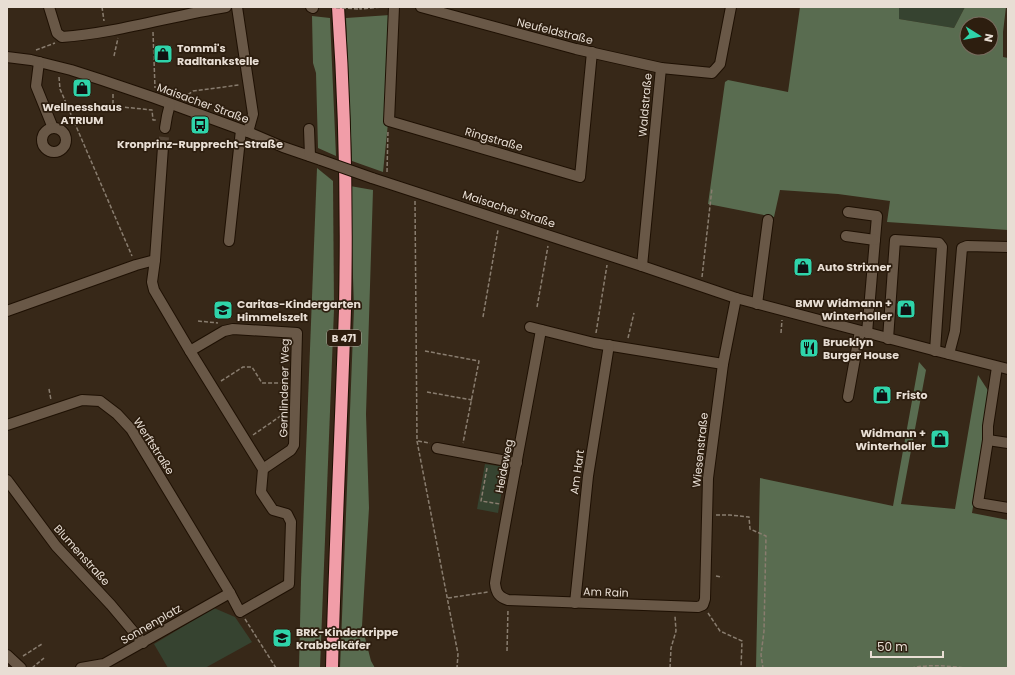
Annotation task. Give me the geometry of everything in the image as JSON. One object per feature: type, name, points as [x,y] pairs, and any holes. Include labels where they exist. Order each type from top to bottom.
[{"type":"highway","name":"B 471","points":[[332,668],[345,308],[344,93],[338,7]]},
{"type":"street","points":[[49,7],[57,33],[62,37],[105,32],[226,7]]},
{"type":"street","points":[[229,241],[245,131],[253,114],[237,7]]},
{"type":"street","points":[[389,121],[394,7]]},
{"type":"street","name":"Neufeldstraße","points":[[421,7],[592,52],[661,68]]},
{"type":"street","name":"Waldstraße","points":[[642,266],[661,68],[712,73],[720,64],[730,7]]},
{"type":"street","name":"Ringstraße","points":[[389,121],[580,177],[592,52]]},
{"type":"street","name":"Maisacher Straße","points":[[7,57],[35,61],[72,70],[175,105],[283,147],[372,178],[736,298],[888,339],[1008,369]]},
{"type":"street","points":[[35,61],[36,86],[53,128]]},
{"type":"street","points":[[165,124],[175,105]]},
{"type":"street","points":[[309,129],[310,156]]},
{"type":"street","points":[[164,147],[152,282],[154,290],[263,469],[261,492],[273,510],[287,514],[291,522],[289,584],[240,612]]},
{"type":"street","points":[[848,212],[877,216],[863,332],[848,397]]},
{"type":"street","points":[[757,304],[768,220]]},
{"type":"street","points":[[846,236],[875,240]]},
{"type":"street","points":[[888,339],[895,240],[939,243],[942,247],[934,351]]},
{"type":"street","points":[[949,354],[955,331],[962,248],[967,246],[1008,247]]},
{"type":"street","points":[[7,311],[136,265],[155,260]]},
{"type":"street","name":"Wiesenstraße","points":[[703,605],[705,599],[708,478],[723,364],[736,298]]},
{"type":"street","points":[[530,327],[594,343],[723,364]]},
{"type":"street","name":"Gernlindener Weg","points":[[190,351],[224,331],[233,329],[297,333],[294,445],[292,450],[263,469]]},
{"type":"street","name":"Heideweg","points":[[496,591],[495,583],[508,505],[541,330]]},
{"type":"street","name":"Am Hart","points":[[575,603],[588,476],[609,345]]},
{"type":"street","points":[[997,366],[988,426],[988,440],[978,503],[1008,508]]},
{"type":"street","name":"Werftstraße","points":[[7,425],[82,400],[100,402],[117,414],[131,429],[240,612]]},
{"type":"street","points":[[988,440],[1008,443]]},
{"type":"street","points":[[437,448],[517,463]]},
{"type":"street","name":"Blumenstraße","points":[[7,480],[56,546],[111,605],[143,643]]},
{"type":"street","points":[[496,591],[500,597],[508,600]]},
{"type":"street","name":"Sonnenplatz","points":[[81,668],[104,664],[230,593]]},
{"type":"street","name":"Am Rain","points":[[508,600],[698,607],[703,605]]},
{"type":"street","points":[[7,655],[18,665]]},
{"type":"path","points":[[102,7],[105,32]]},
{"type":"path","points":[[316,7],[383,7]]},
{"type":"path","points":[[152,22],[155,98]]},
{"type":"path","points":[[114,56],[120,29]]},
{"type":"path","points":[[35,61],[32,50],[58,42]]},
{"type":"path","points":[[59,73],[60,89],[136,265]]},
{"type":"path","points":[[175,105],[193,91],[249,83]]},
{"type":"path","points":[[114,84],[113,106],[152,110],[153,120],[165,124]]},
{"type":"path","points":[[386,182],[389,121]]},
{"type":"path","points":[[702,286],[712,188]]},
{"type":"path","points":[[416,192],[418,441],[458,654],[457,668]]},
{"type":"path","points":[[483,317],[500,219]]},
{"type":"path","points":[[537,307],[550,236]]},
{"type":"path","points":[[594,343],[607,264]]},
{"type":"path","points":[[781,332],[785,311]]},
{"type":"path","points":[[626,348],[634,313]]},
{"type":"path","points":[[198,321],[219,323],[224,331]]},
{"type":"path","points":[[425,351],[478,361],[472,400],[460,452]]},
{"type":"path","points":[[212,387],[243,367],[252,368],[262,383],[296,383]]},
{"type":"path","points":[[427,392],[472,400]]},
{"type":"path","points":[[245,440],[295,407]]},
{"type":"path","points":[[489,458],[481,501],[508,505]]},
{"type":"path","points":[[706,516],[730,515],[748,517],[750,529],[766,536],[764,631],[761,655],[763,668]]},
{"type":"path","points":[[448,598],[496,591]]},
{"type":"path","points":[[507,652],[508,600]]},
{"type":"path","points":[[703,605],[710,618],[720,631],[742,641],[741,668]]},
{"type":"path","points":[[670,668],[671,648],[676,631],[674,606]]},
{"type":"path","points":[[240,612],[259,639],[276,668]]},
{"type":"path","points":[[18,665],[42,644]]},
{"type":"path","points":[[32,668],[44,658]]},
{"type":"path","points":[[912,668],[920,666],[965,668]]},
{"type":"green space","points":[[800,7],[899,7],[899,19],[954,28],[959,18],[959,56],[999,56],[999,16],[960,16],[965,7],[1006,7],[1003,32],[1003,57],[1008,58],[1008,230],[887,222],[890,201],[838,194],[780,190],[774,217],[708,204],[725,82],[728,80],[788,92]]},
{"type":"green space","points":[[899,7],[965,7],[954,28],[899,19]]},
{"type":"green space","points":[[390,15],[388,123],[383,172],[352,161],[346,18]]},
{"type":"green space","points":[[312,16],[330,18],[336,156],[318,148],[316,73],[313,63]]},
{"type":"green space","points":[[317,168],[333,181],[334,309],[320,668],[299,668],[301,581]]},
{"type":"green space","points":[[350,186],[373,190],[366,414],[369,508],[362,626],[371,661],[375,668],[340,668],[354,308]]},
{"type":"green space","points":[[919,362],[926,370],[901,504],[955,509],[978,375],[991,395],[972,513],[1008,520],[1008,668],[756,668],[760,478],[893,506]]},
{"type":"green space","points":[[485,464],[506,467],[498,513],[477,509]]},
{"type":"green space","points":[[214,608],[235,617],[252,642],[205,668],[168,668],[154,644]]},
{"type":"tunnel","points":[[163,147],[165,128]]},
{"type":"place","name":"Tommi's Radltankstelle","points":[[163,54]]},
{"type":"place","name":"Wellnesshaus ATRIUM","points":[[82,88]]},
{"type":"place","name":"Kronprinz-Rupprecht-Straße","points":[[200,125]]},
{"type":"place","name":"Auto Strixner","points":[[803,267]]},
{"type":"place","name":"BMW Widmann + Winterholler","points":[[906,309]]},
{"type":"place","name":"Caritas-Kindergarten Himmelszelt","points":[[223,310]]},
{"type":"place","name":"Brucklyn Burger House","points":[[809,348]]},
{"type":"place","name":"Fristo","points":[[882,395]]},
{"type":"place","name":"Widmann + Winterholler","points":[[940,439]]},
{"type":"place","name":"BRK-Kinderkrippe Krabbelkäfer","points":[[282,638]]}]
